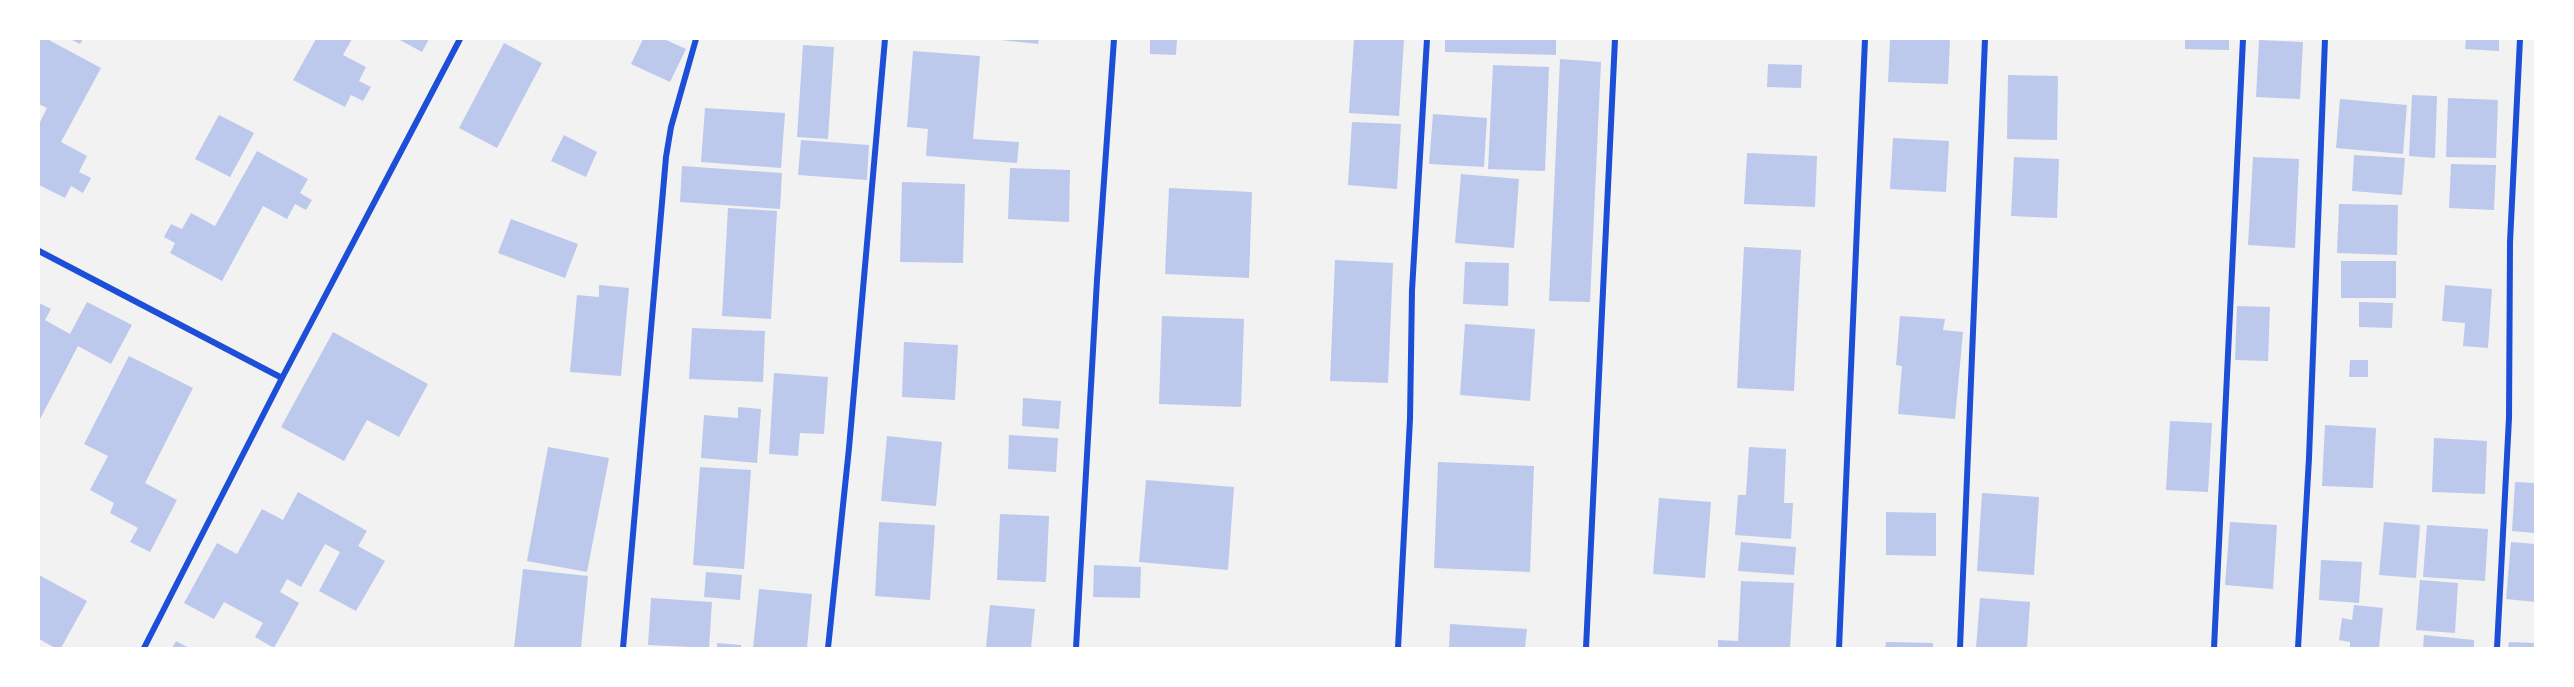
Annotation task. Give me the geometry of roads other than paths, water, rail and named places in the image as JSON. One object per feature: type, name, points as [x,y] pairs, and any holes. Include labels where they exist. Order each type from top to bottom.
[{"type":"street","points":[[144,648],[282,378],[460,39]]},
{"type":"street","points":[[623,648],[666,157],[674,116],[696,39]]},
{"type":"street","points":[[828,648],[885,39]]},
{"type":"street","points":[[1076,648],[1096,292],[1114,39]]},
{"type":"street","points":[[1398,648],[1410,419],[1412,290],[1427,39]]},
{"type":"street","points":[[1586,648],[1616,39]]},
{"type":"street","points":[[1839,648],[1865,39]]},
{"type":"street","points":[[1960,648],[1985,39]]},
{"type":"street","points":[[2214,648],[2243,39]]},
{"type":"street","points":[[2298,648],[2325,39]]},
{"type":"street","points":[[2498,648],[2509,418],[2510,242],[2520,39]]},
{"type":"street","points":[[39,251],[282,378]]}]
